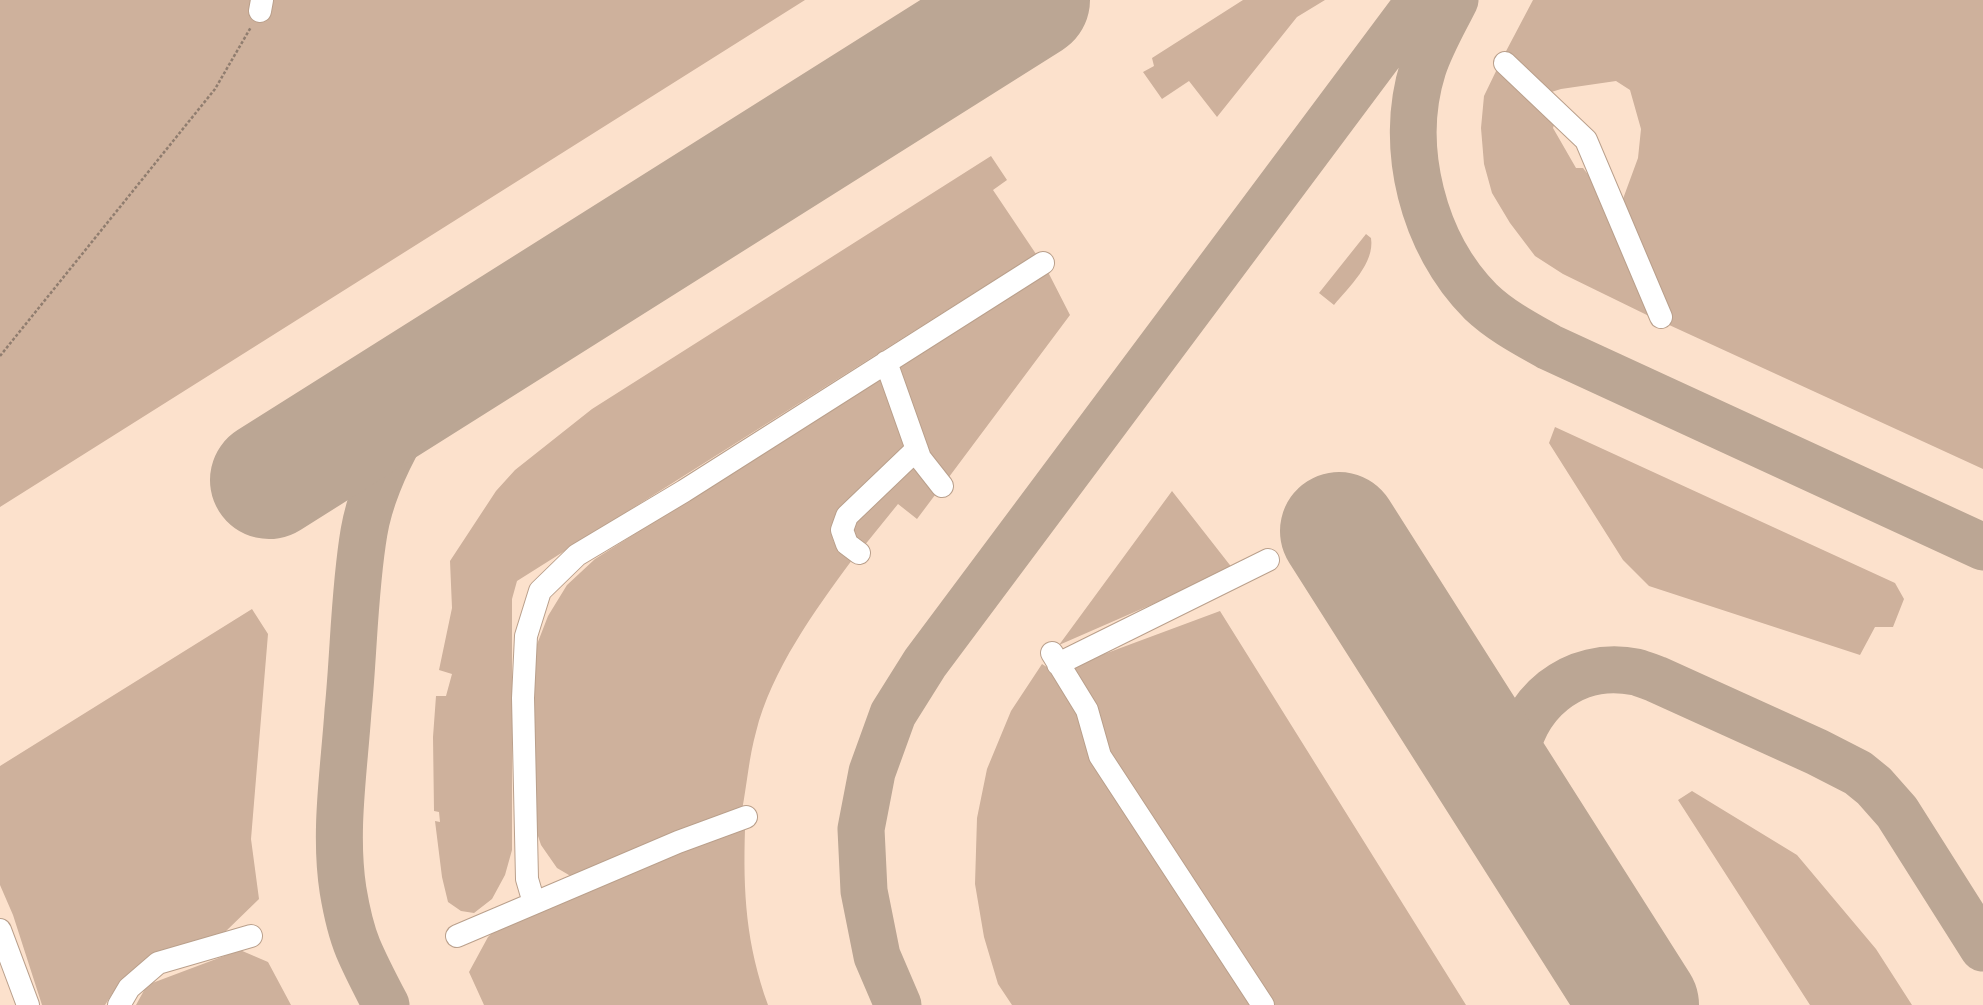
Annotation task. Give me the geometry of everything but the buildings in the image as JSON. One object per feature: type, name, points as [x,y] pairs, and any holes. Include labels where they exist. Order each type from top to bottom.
[{"type":"lane","points":[[1505,63],[1586,140],[1660,317]]},
{"type":"lane","points":[[534,903],[527,879],[523,698],[526,636],[540,591],[577,555],[684,491],[1043,262]]},
{"type":"lane","points":[[886,362],[920,458],[942,486]]},
{"type":"lane","points":[[859,552],[847,544],[842,530],[847,516],[917,449]]},
{"type":"lane","points":[[1263,1005],[1100,756],[1087,710],[1055,659],[1268,560]]},
{"type":"lane","points":[[457,936],[678,842],[746,817]]},
{"type":"lane","points":[[0,930],[28,1005]]},
{"type":"lane","points":[[118,1005],[128,988],[158,964],[251,936]]},
{"type":"path","points":[[0,356],[216,89],[261,6]]},
{"type":"shaded area","points":[[0,0],[805,0],[0,507]]},
{"type":"shaded area","points":[[1243,0],[1325,0],[1297,17],[1217,117],[1189,81],[1162,99],[1143,72],[1154,66],[1152,58]]},
{"type":"shaded area","points":[[1533,0],[1983,0],[1983,469],[1667,324],[1620,207],[1638,158],[1641,129],[1630,90],[1616,81],[1561,89],[1545,94],[1504,55]]},
{"type":"shaded area","points":[[1498,67],[1556,119],[1553,128],[1576,168],[1583,168],[1599,189],[1651,317],[1563,274],[1535,256],[1510,223],[1492,193],[1484,164],[1481,128],[1484,96]]},
{"type":"shaded area","points":[[991,156],[1007,180],[993,190],[1036,254],[517,581],[512,599],[512,850],[505,875],[492,899],[474,913],[461,911],[448,902],[442,877],[435,821],[440,822],[439,812],[434,811],[433,737],[436,696],[446,696],[452,674],[439,670],[452,608],[450,561],[496,491],[515,470],[592,409]]},
{"type":"shaded area","points":[[1366,234],[1371,238],[1371,247],[1365,265],[1360,274],[1334,305],[1319,293]]},
{"type":"shaded area","points":[[1048,272],[1070,315],[949,477],[934,464],[898,368]]},
{"type":"shaded area","points":[[882,378],[907,447],[835,520],[832,534],[833,539],[838,547],[852,560],[809,620],[772,686],[756,732],[742,810],[574,878],[557,868],[541,845],[532,818],[533,674],[536,647],[548,616],[567,585],[595,559]]},
{"type":"shaded area","points":[[1555,427],[1895,583],[1904,599],[1893,627],[1875,627],[1860,655],[1649,586],[1623,560],[1549,443]]},
{"type":"shaded area","points":[[914,463],[933,487],[935,495],[917,519],[898,504],[864,546],[853,539],[848,524]]},
{"type":"shaded area","points":[[1172,491],[1233,569],[1059,645]]},
{"type":"shaded area","points":[[252,609],[268,634],[251,839],[259,899],[223,934],[161,952],[121,980],[105,1005],[42,1005],[13,915],[0,885],[0,766]]},
{"type":"shaded area","points":[[1220,611],[1466,1005],[1275,1005],[1108,749],[1072,666]]},
{"type":"shaded area","points":[[1042,664],[1053,671],[1251,1005],[1012,1005],[998,984],[984,937],[975,884],[977,818],[987,769],[1011,711]]},
{"type":"shaded area","points":[[1692,791],[1797,855],[1876,949],[1912,1005],[1810,1005],[1678,800]]},
{"type":"shaded area","points":[[745,829],[745,875],[748,918],[755,961],[768,1005],[484,1005],[469,972],[488,937],[499,926],[545,903]]},
{"type":"shaded area","points":[[240,950],[268,962],[291,1005],[136,1005],[147,985]]},
{"type":"taxiway","points":[[898,1005],[877,956],[864,891],[861,829],[872,772],[893,714],[925,663],[1420,0]]},
{"type":"taxiway","points":[[1455,0],[1423,68],[1416,98],[1413,130],[1415,161],[1421,193],[1431,223],[1444,252],[1461,279],[1481,302],[1505,321],[1549,347],[1983,547]]},
{"type":"taxiway","points":[[386,1005],[364,962],[353,934],[347,912],[340,868],[339,846],[341,801],[356,599],[364,532],[370,506],[379,480],[403,432],[414,416],[426,401],[453,374],[513,327]]},
{"type":"taxiway","points":[[1522,818],[1515,786],[1514,767],[1518,744],[1526,724],[1538,706],[1553,691],[1571,680],[1591,672],[1613,670],[1636,672],[1656,679],[1817,752],[1858,773],[1874,786],[1897,812],[1983,948]]},
{"type":"runway","points":[[269,480],[1031,0]]},
{"type":"runway","points":[[1339,531],[1640,1005]]}]
